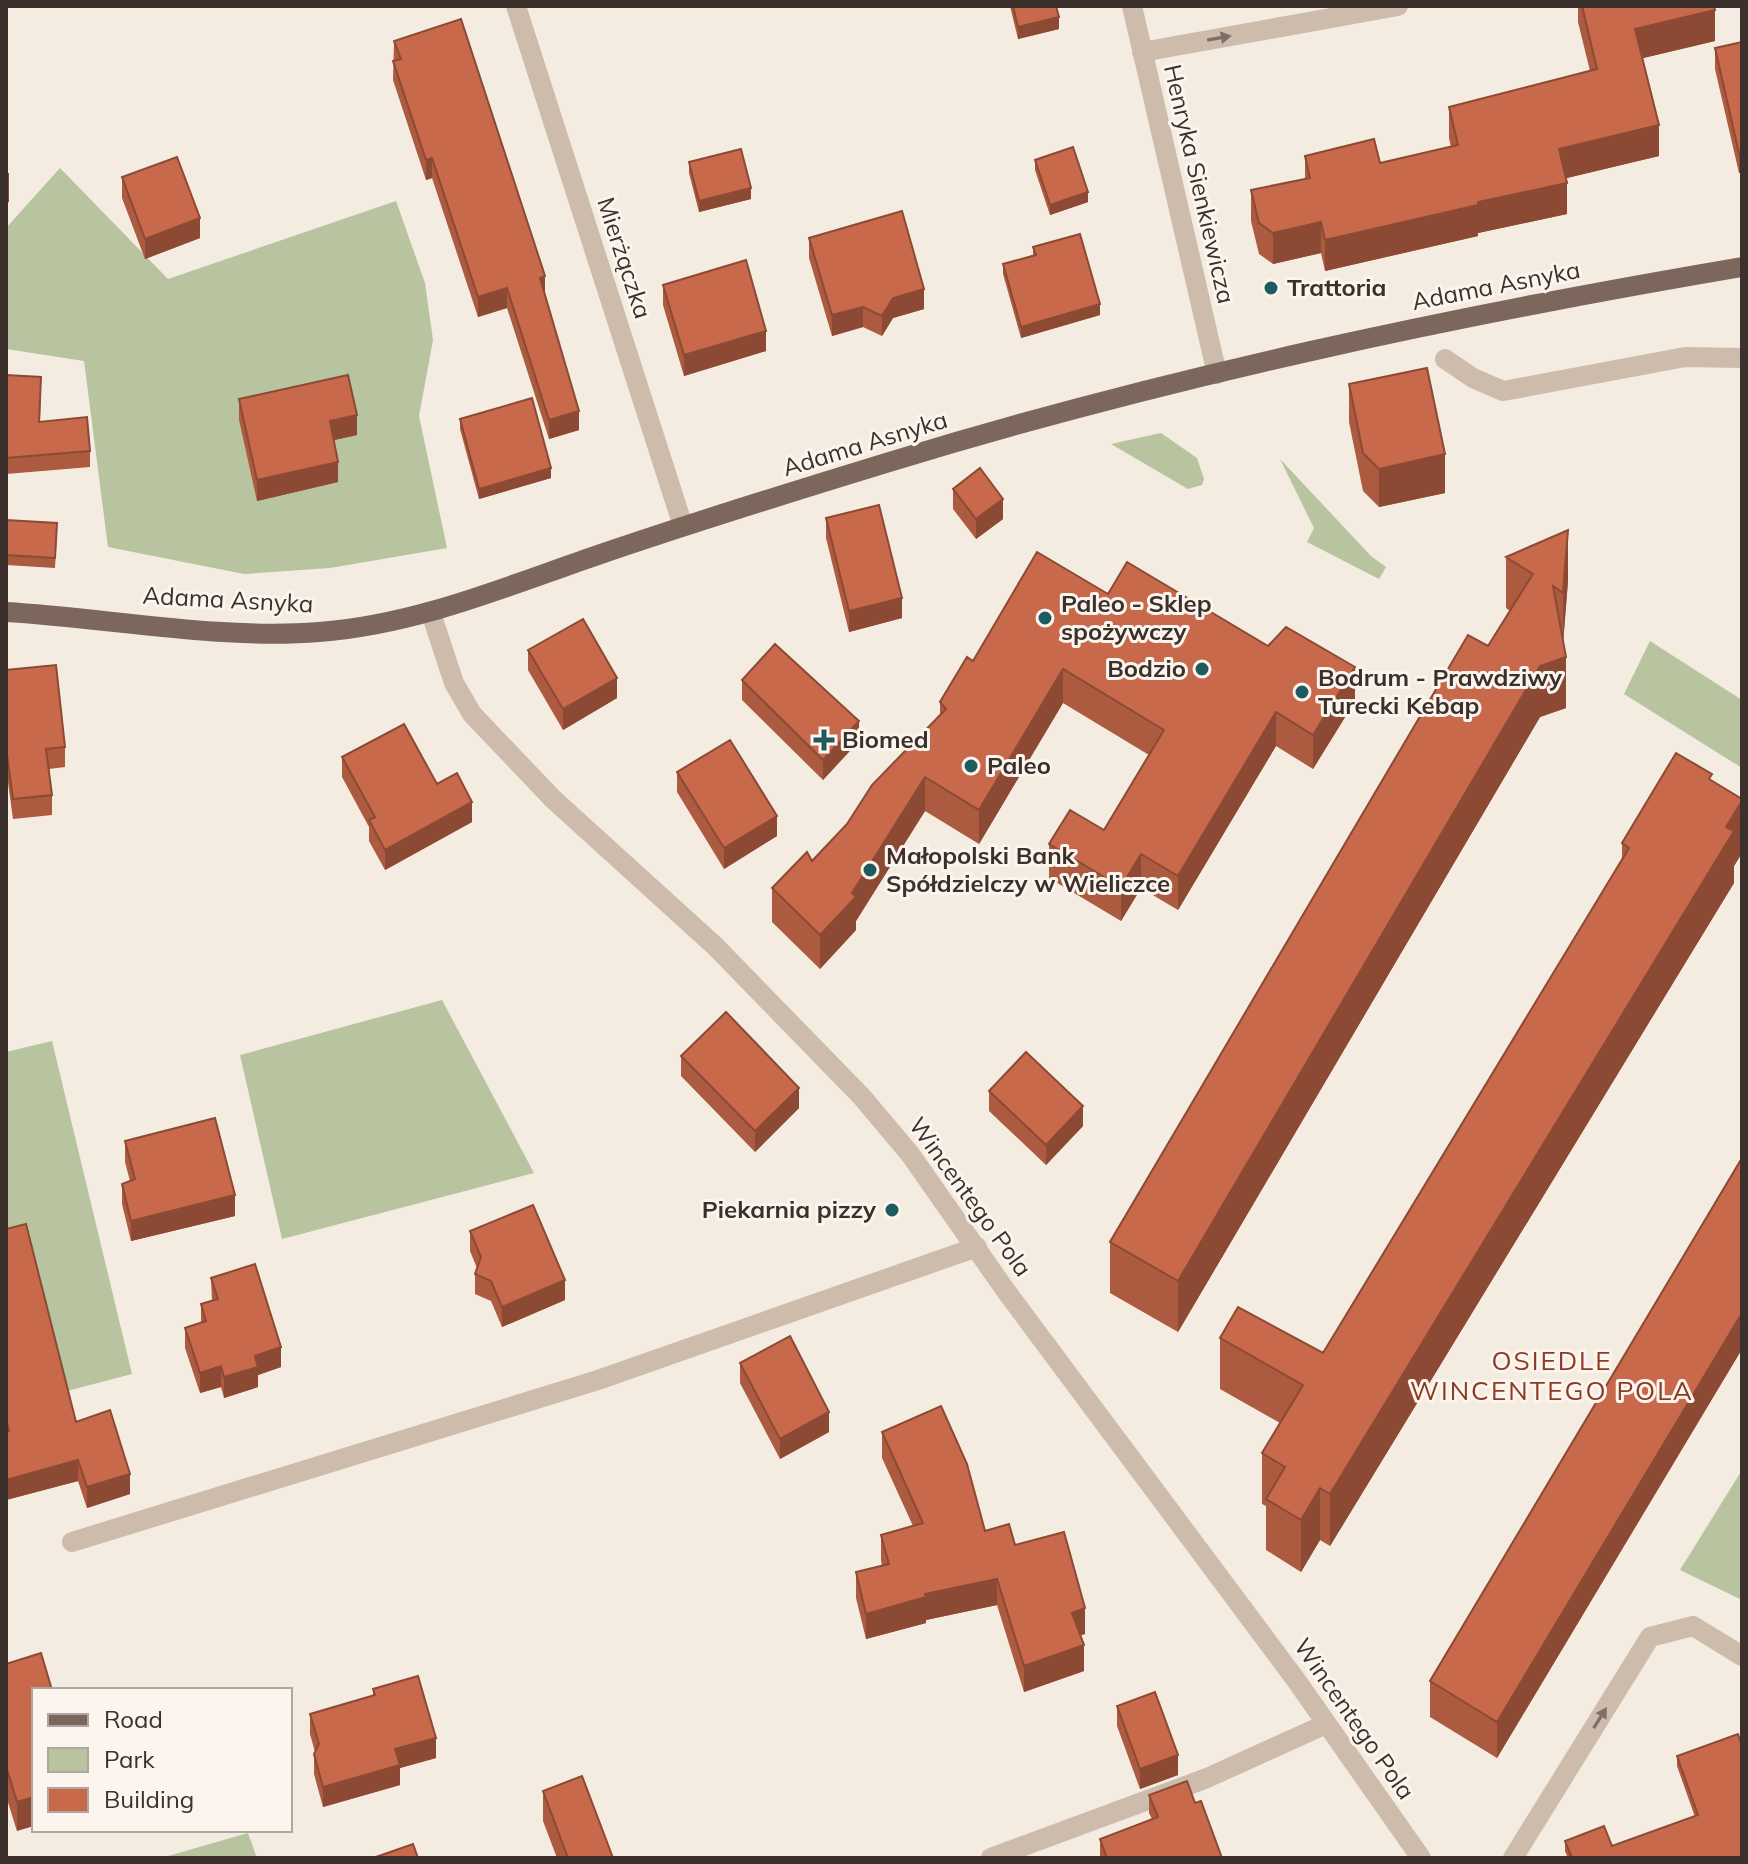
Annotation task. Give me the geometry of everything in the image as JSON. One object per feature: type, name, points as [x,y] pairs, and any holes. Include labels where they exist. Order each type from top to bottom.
[{"type":"main road","name":"Adama Asnyka","points":[[6,612],[249,632],[305,632],[431,613],[683,526],[949,444],[1217,374],[1534,302],[1740,272]]},
{"type":"street","name":"Mierżączka","points":[[516,6],[683,526]]},
{"type":"street","name":"Henryka Sienkiewicza","points":[[1132,6],[1217,374]]},
{"type":"street","points":[[1142,52],[1398,6]]},
{"type":"street","points":[[1445,359],[1473,378],[1503,391],[1685,357],[1742,358]]},
{"type":"street","name":"Wincentego Pola","points":[[431,613],[454,683],[472,714],[542,788],[715,946],[862,1097],[910,1154],[1006,1291],[1326,1724],[1421,1858]]},
{"type":"street","points":[[72,1542],[598,1380],[977,1247]]},
{"type":"street","points":[[1513,1858],[1650,1637],[1693,1626],[1742,1656]]},
{"type":"street","points":[[991,1858],[1207,1778],[1326,1724]]},
{"type":"green space","points":[[60,168],[168,279],[396,201],[425,283],[433,340],[419,416],[447,548],[330,568],[244,574],[108,547],[84,361],[6,349],[6,228]]},
{"type":"green space","points":[[1161,433],[1197,458],[1204,479],[1202,485],[1188,489],[1111,444]]},
{"type":"green space","points":[[1280,459],[1371,556],[1386,567],[1379,579],[1307,542],[1314,528]]},
{"type":"green space","points":[[1650,641],[1742,700],[1742,768],[1624,694]]},
{"type":"green space","points":[[442,1000],[534,1173],[282,1239],[240,1055]]},
{"type":"green space","points":[[52,1041],[132,1374],[6,1407],[6,1052]]},
{"type":"green space","points":[[1742,1470],[1742,1600],[1680,1570]]},
{"type":"green space","points":[[248,1833],[257,1858],[161,1858]]},
{"type":"building","points":[[1013,6],[1056,6],[1059,17],[1018,27]]},
{"type":"building","points":[[1582,6],[1714,6],[1715,10],[1635,29],[1659,125],[1559,149],[1567,183],[1478,202],[1478,205],[1325,240],[1321,222],[1273,233],[1259,223],[1251,190],[1310,178],[1305,156],[1374,139],[1380,163],[1458,145],[1449,107],[1597,69]]},
{"type":"building","points":[[461,19],[545,276],[540,278],[579,411],[549,420],[507,288],[478,297],[432,158],[426,160],[393,61],[401,59],[394,41]]},
{"type":"building","points":[[1742,42],[1742,152],[1739,153],[1715,48]]},
{"type":"building","points":[[1073,147],[1088,192],[1050,205],[1035,160]]},
{"type":"building","points":[[741,149],[751,188],[699,201],[689,162]]},
{"type":"building","points":[[177,157],[200,218],[145,239],[122,177]]},
{"type":"building","points":[[902,211],[924,289],[893,298],[882,316],[863,307],[832,315],[809,238]]},
{"type":"building","points":[[1080,234],[1100,304],[1021,327],[1003,264],[1036,255],[1033,247]]},
{"type":"building","points":[[746,260],[766,331],[684,355],[663,285]]},
{"type":"building","points":[[1427,368],[1445,454],[1379,469],[1363,453],[1349,384]]},
{"type":"building","points":[[6,375],[41,377],[39,422],[87,417],[90,451],[6,458]]},
{"type":"building","points":[[348,375],[357,415],[330,421],[338,462],[257,480],[239,399]]},
{"type":"building","points":[[532,398],[551,468],[479,489],[460,419]]},
{"type":"building","points":[[980,468],[1003,499],[976,519],[953,489]]},
{"type":"building","points":[[879,505],[902,598],[849,611],[826,518]]},
{"type":"building","points":[[6,520],[57,523],[55,558],[6,555]]},
{"type":"building","points":[[1568,530],[1563,593],[1553,586],[1566,657],[1540,666],[1178,1281],[1110,1242],[1468,635],[1488,646],[1533,574],[1506,557]]},
{"type":"building","points":[[1037,552],[1108,594],[1127,562],[1268,646],[1286,627],[1355,667],[1313,735],[1276,712],[1178,876],[1141,854],[1121,887],[1049,844],[1070,810],[1104,830],[1164,730],[1063,669],[979,810],[925,777],[852,893],[856,897],[820,935],[772,888],[807,852],[812,861],[847,824],[872,785],[946,709],[940,702],[967,657],[973,661]]},
{"type":"building","points":[[583,619],[617,678],[563,709],[528,650]]},
{"type":"building","points":[[775,644],[859,721],[823,760],[742,680]]},
{"type":"building","points":[[56,665],[65,747],[46,749],[52,795],[13,799],[6,747],[6,670]]},
{"type":"building","points":[[404,724],[437,784],[457,773],[472,802],[385,850],[369,820],[375,817],[342,757]]},
{"type":"building","points":[[730,740],[777,816],[724,848],[677,772]]},
{"type":"building","points":[[1676,753],[1712,774],[1709,779],[1742,799],[1726,827],[1734,831],[1330,1494],[1320,1488],[1301,1520],[1266,1499],[1285,1467],[1262,1453],[1303,1385],[1220,1338],[1238,1307],[1323,1353],[1629,848],[1622,843]]},
{"type":"building","points":[[726,1012],[799,1088],[755,1131],[681,1056]]},
{"type":"building","points":[[1026,1052],[1083,1106],[1046,1145],[989,1091]]},
{"type":"building","points":[[215,1118],[235,1195],[131,1221],[122,1184],[135,1179],[125,1141]]},
{"type":"building","points":[[1742,1158],[1742,1313],[1497,1722],[1430,1681]]},
{"type":"building","points":[[533,1205],[565,1280],[502,1307],[491,1281],[475,1274],[481,1257],[470,1231]]},
{"type":"building","points":[[26,1224],[76,1422],[110,1410],[130,1474],[87,1487],[78,1460],[6,1480],[6,1431],[9,1431],[6,1419],[6,1229]]},
{"type":"building","points":[[255,1264],[281,1347],[255,1356],[258,1367],[224,1377],[221,1366],[200,1373],[185,1328],[206,1321],[201,1304],[218,1299],[211,1278]]},
{"type":"building","points":[[790,1336],[829,1412],[780,1439],[740,1363]]},
{"type":"building","points":[[941,1406],[967,1464],[985,1531],[1009,1524],[1015,1545],[1064,1532],[1085,1608],[1072,1613],[1084,1645],[1024,1666],[997,1579],[925,1594],[926,1597],[866,1614],[856,1572],[889,1564],[881,1535],[923,1523],[882,1432]]},
{"type":"building","points":[[41,1653],[51,1688],[32,1688],[32,1798],[17,1802],[6,1766],[6,1664]]},
{"type":"building","points":[[418,1676],[436,1738],[395,1749],[400,1765],[323,1787],[314,1754],[319,1744],[310,1714],[375,1695],[373,1689]]},
{"type":"building","points":[[1155,1692],[1178,1755],[1140,1769],[1117,1706]]},
{"type":"building","points":[[1738,1734],[1742,1747],[1742,1858],[1572,1858],[1565,1841],[1604,1826],[1612,1846],[1698,1815],[1677,1756]]},
{"type":"building","points":[[582,1776],[613,1858],[568,1858],[543,1791]]},
{"type":"building","points":[[1187,1781],[1195,1803],[1201,1801],[1222,1858],[1107,1858],[1100,1839],[1158,1817],[1149,1795]]},
{"type":"building","points":[[413,1844],[418,1858],[373,1858]]},
{"type":"place","name":"Trattoria","points":[[1271,288]]},
{"type":"place","name":"Paleo - Sklep spożywczy","points":[[1045,618]]},
{"type":"place","name":"Bodzio","points":[[1202,669]]},
{"type":"place","name":"Bodrum - Prawdziwy Turecki Kebap","points":[[1302,692]]},
{"type":"place","name":"Biomed","points":[[824,740]]},
{"type":"place","name":"Paleo","points":[[971,766]]},
{"type":"place","name":"Małopolski Bank Spółdzielczy w Wieliczce","points":[[870,870]]},
{"type":"place","name":"Piekarnia pizzy","points":[[892,1210]]},
{"type":"district","name":"OSIEDLE WINCENTEGO POLA","points":[[1552,1376]]}]
